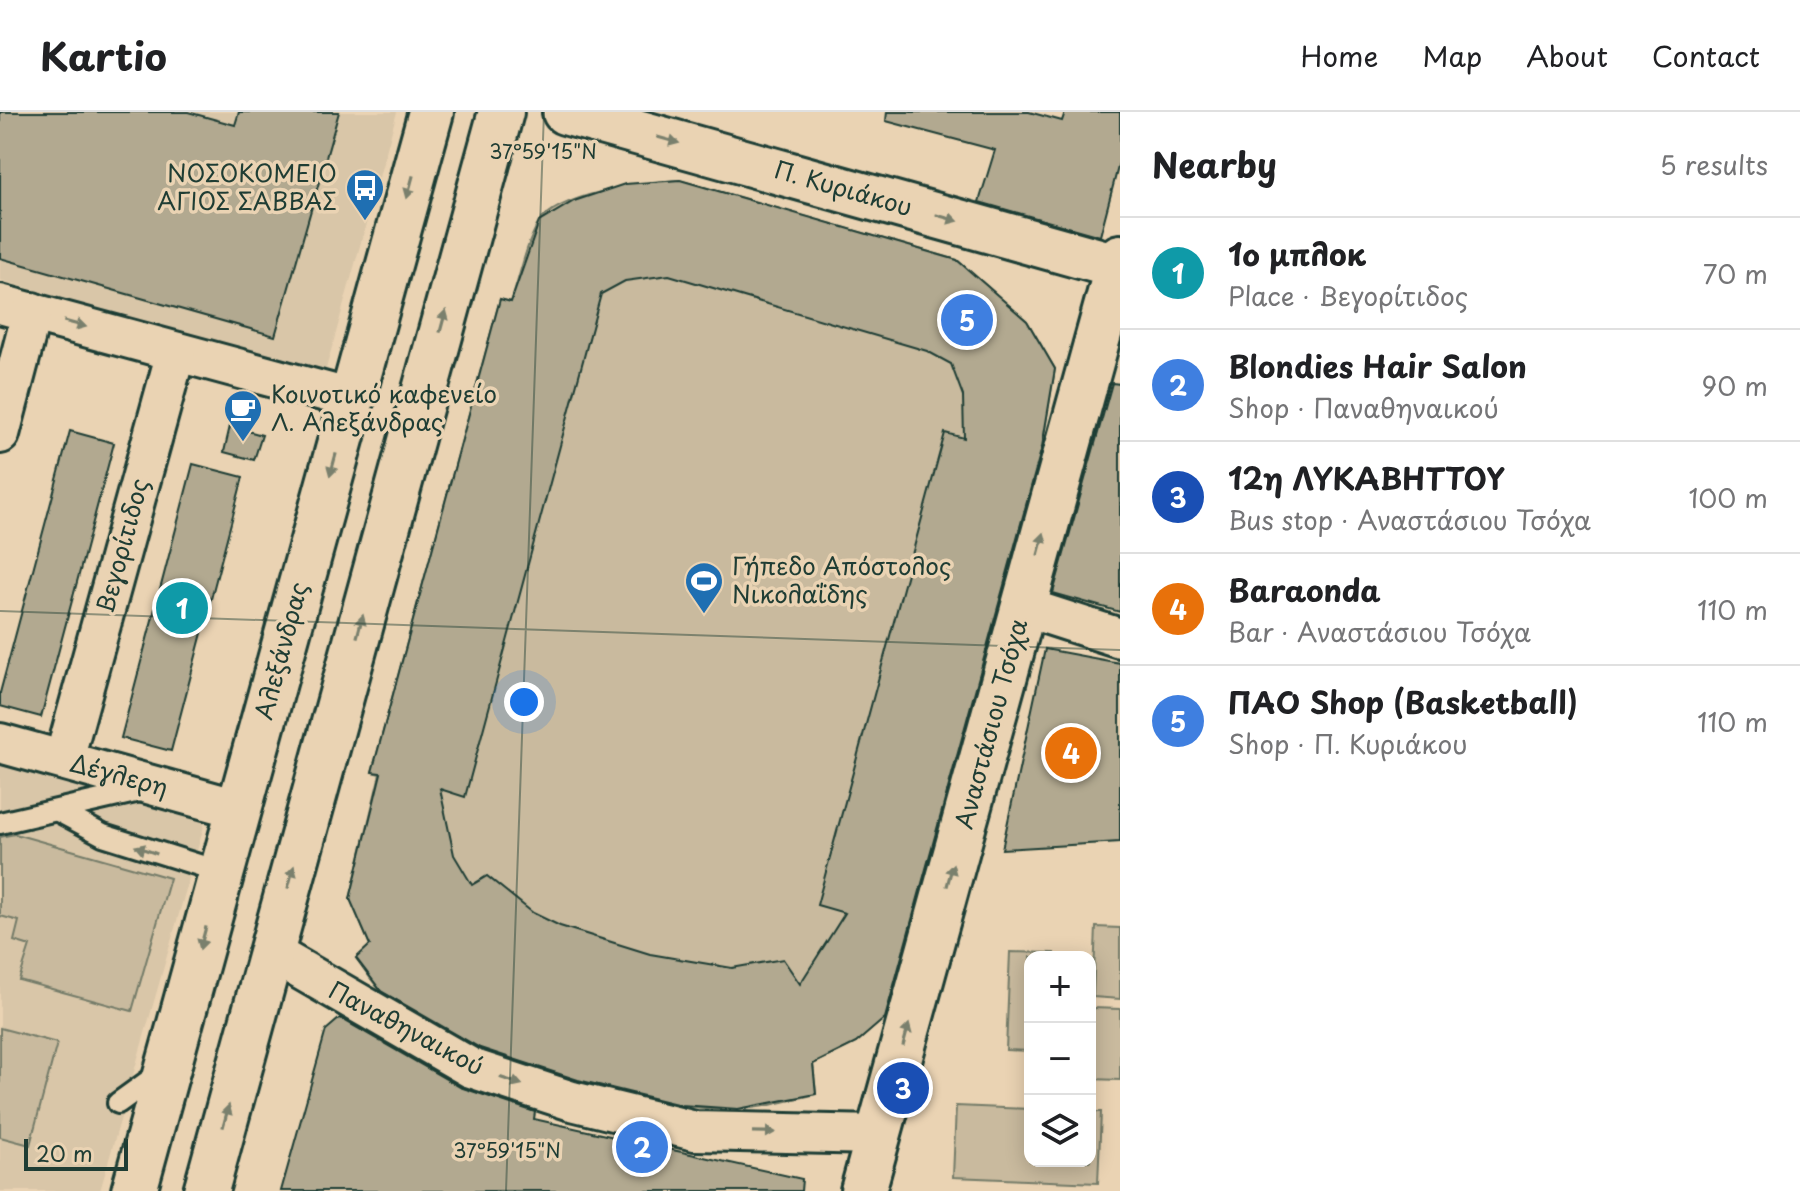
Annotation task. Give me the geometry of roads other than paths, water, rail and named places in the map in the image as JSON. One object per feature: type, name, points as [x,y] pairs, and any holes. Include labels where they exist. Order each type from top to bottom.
[{"type":"main road","name":"Αλεξάνδρας","points":[[134,1191],[431,112]]},
{"type":"main road","points":[[206,1191],[501,112]]},
{"type":"main road","name":"Π. Κυριάκου","points":[[565,112],[1119,263]]},
{"type":"main road","name":"Αναστάσιου Τσόχα","points":[[863,1191],[1119,263]]},
{"type":"street","points":[[0,434],[16,308],[352,399]]},
{"type":"street","name":"Βεγορίτιδος","points":[[69,741],[176,352]]},
{"type":"street","points":[[1024,607],[1120,638]]},
{"type":"street","name":"Δέγλερη","points":[[0,743],[238,809]]},
{"type":"street","name":"Παναθηναικού","points":[[270,952],[471,1068],[572,1101],[695,1131],[878,1135]]},
{"type":"lane","points":[[0,823],[159,787]]},
{"type":"lane","points":[[58,811],[103,835],[221,872]]},
{"type":"lane","points":[[118,1103],[167,1067]]},
{"type":"place","name":"ΝΟΣΟΚΟΜΕΙΟ ΑΓΙΟΣ ΣΑΒΒΑΣ","points":[[365,222]]},
{"type":"place","name":"ΠΑΟ Shop (Basketball)","points":[[967,320]]},
{"type":"place","name":"Κοινοτικό καφενείο Λ. Αλεξάνδρας","points":[[243,443]]},
{"type":"place","name":"1ο μπλοκ","points":[[182,608]]},
{"type":"place","name":"Γήπεδο Απόστολος Νικολαΐδης","points":[[704,615]]},
{"type":"place","name":"Baraonda","points":[[1071,753]]},
{"type":"place","name":"12η ΛΥΚΑΒΗΤΤΟΥ","points":[[903,1088]]},
{"type":"place","name":"Blondies Hair Salon","points":[[642,1147]]}]
